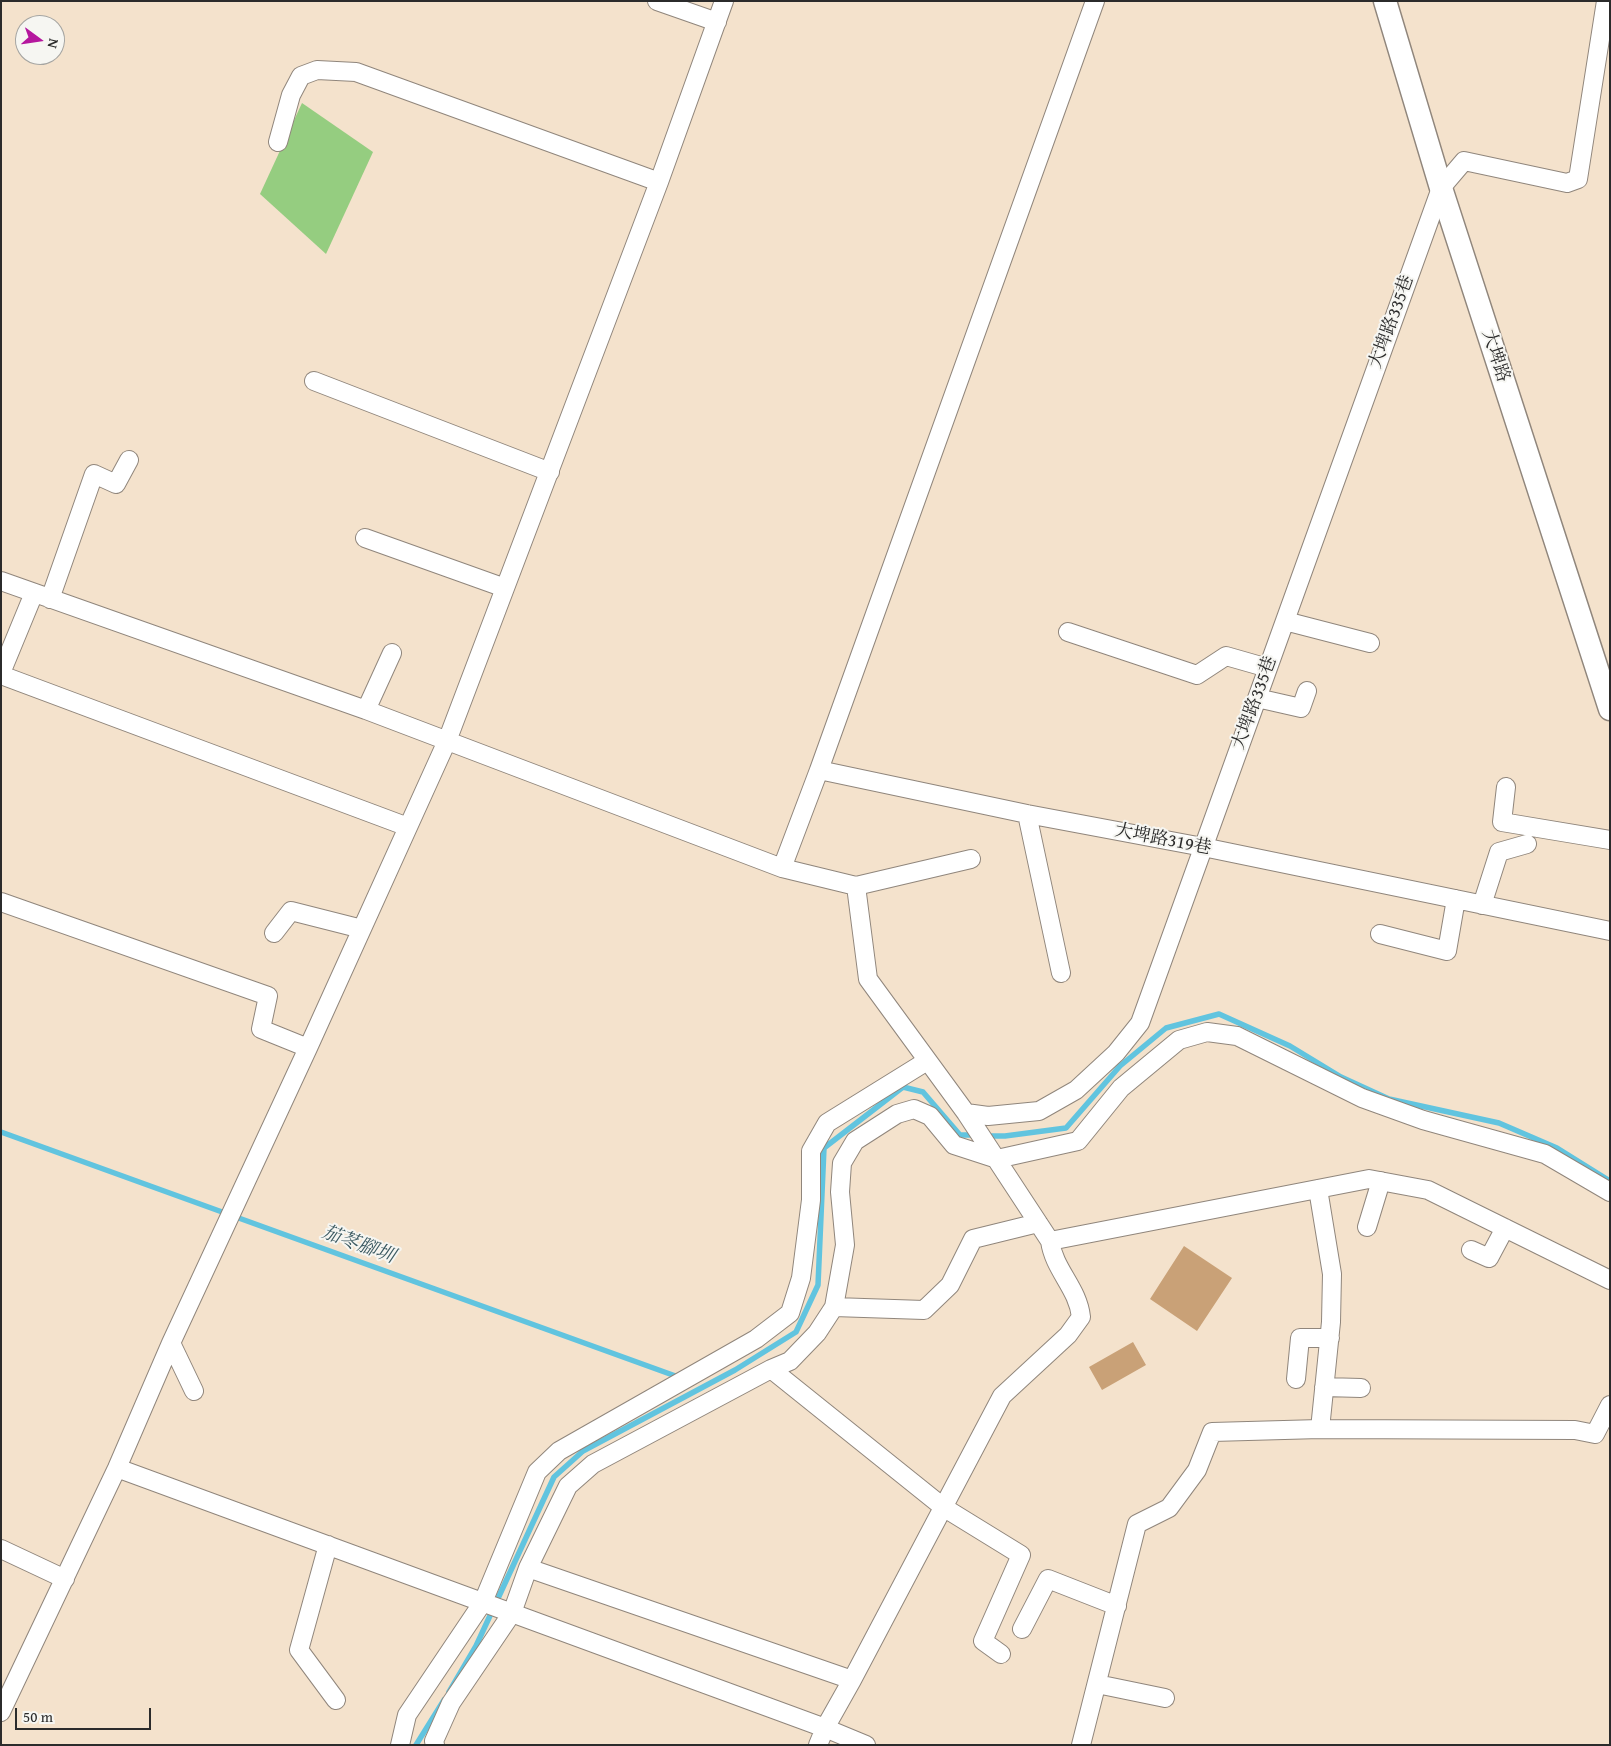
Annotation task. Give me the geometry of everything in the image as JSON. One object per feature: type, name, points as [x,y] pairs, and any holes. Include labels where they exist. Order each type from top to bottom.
[{"type":"main road","name":"大埤路","points":[[1386,1],[1440,188],[1610,709]]},
{"type":"street","points":[[657,1],[717,22]]},
{"type":"street","points":[[1,1712],[117,1468],[171,1343],[448,741],[659,182],[724,1]]},
{"type":"street","points":[[782,868],[819,770],[1095,1]]},
{"type":"street","points":[[1440,188],[1464,161],[1567,183],[1578,179],[1606,1]]},
{"type":"street","points":[[278,142],[291,95],[301,76],[317,70],[356,72],[659,182]]},
{"type":"street","name":"大埤路335巷","points":[[966,1113],[988,1116],[1039,1111],[1076,1090],[1116,1053],[1140,1023],[1440,188]]},
{"type":"street","points":[[314,381],[550,472]]},
{"type":"street","points":[[129,460],[116,484],[94,474],[42,596],[1,674],[408,827]]},
{"type":"street","points":[[365,538],[505,588]]},
{"type":"street","points":[[1,581],[366,710],[782,868],[856,886],[971,859]]},
{"type":"street","points":[[1284,621],[1370,643]]},
{"type":"street","points":[[1068,632],[1197,675],[1226,656],[1268,668]]},
{"type":"street","points":[[366,710],[392,653]]},
{"type":"street","points":[[1257,698],[1301,708],[1307,691]]},
{"type":"street","name":"大埤路319巷","points":[[819,770],[1027,814],[1203,847],[1610,931]]},
{"type":"street","points":[[1506,787],[1502,822],[1610,840]]},
{"type":"street","points":[[1027,814],[1062,973]]},
{"type":"street","points":[[1482,905],[1499,852],[1527,844]]},
{"type":"street","points":[[818,1745],[824,1728],[852,1680],[1002,1396],[1068,1335],[1081,1317],[1080,1304],[1052,1254],[1050,1241],[966,1113],[868,979],[856,886]]},
{"type":"street","points":[[1380,934],[1447,951],[1456,899]]},
{"type":"street","points":[[1,902],[268,996],[261,1029],[308,1048]]},
{"type":"street","points":[[274,933],[291,911],[362,929]]},
{"type":"street","points":[[435,1745],[434,1741],[451,1703],[512,1613],[528,1568],[568,1486],[593,1464],[771,1369],[790,1361],[817,1333],[834,1307],[845,1245],[840,1192],[842,1163],[855,1141],[897,1114],[914,1109],[930,1116],[954,1145],[997,1159],[1078,1141],[1122,1088],[1179,1040],[1207,1032],[1237,1036],[1362,1098],[1423,1120],[1545,1154],[1610,1192]]},
{"type":"street","points":[[400,1745],[407,1715],[483,1602],[537,1472],[559,1451],[756,1339],[790,1313],[801,1278],[805,1249],[811,1200],[811,1151],[827,1122],[927,1061]]},
{"type":"street","points":[[1050,1241],[1369,1179],[1428,1190],[1610,1280]]},
{"type":"street","points":[[1367,1227],[1381,1181]]},
{"type":"street","points":[[1318,1189],[1332,1274],[1330,1338],[1320,1429]]},
{"type":"street","points":[[834,1307],[924,1310],[950,1285],[973,1239],[1038,1222]]},
{"type":"street","points":[[1471,1250],[1489,1258],[1505,1228]]},
{"type":"street","points":[[1296,1380],[1300,1338],[1330,1338]]},
{"type":"street","points":[[171,1343],[194,1391]]},
{"type":"street","points":[[771,1369],[943,1507],[1021,1555],[983,1641],[1001,1654]]},
{"type":"street","points":[[1324,1387],[1361,1388]]},
{"type":"street","points":[[1081,1745],[1137,1524],[1169,1508],[1197,1470],[1212,1432],[1320,1429],[1575,1430],[1595,1434],[1610,1405]]},
{"type":"street","points":[[117,1468],[866,1745]]},
{"type":"street","points":[[328,1545],[299,1650],[336,1700]]},
{"type":"street","points":[[1,1549],[65,1578]]},
{"type":"street","points":[[528,1568],[852,1680]]},
{"type":"street","points":[[1022,1629],[1048,1580],[1117,1606]]},
{"type":"street","points":[[1096,1684],[1165,1698]]},
{"type":"green space","points":[[302,103],[373,152],[326,254],[260,194]]},
{"type":"building","points":[[1184,1246],[1232,1278],[1197,1331],[1150,1299]]},
{"type":"building","points":[[1133,1342],[1146,1365],[1102,1390],[1089,1367]]},
{"type":"waterway","points":[[986,1136],[1005,1136],[1066,1128],[1120,1066],[1166,1028],[1219,1014],[1290,1046],[1341,1077],[1389,1099],[1499,1123],[1557,1148],[1610,1181]]},
{"type":"waterway","points":[[449,1692],[476,1646],[554,1477],[583,1451],[735,1370],[796,1332],[818,1285],[824,1148],[903,1087],[923,1092],[960,1135],[977,1135]]},
{"type":"waterway","name":"茄苳腳圳","points":[[1,1132],[681,1378]]},
{"type":"waterway","points":[[416,1745],[444,1700]]}]
